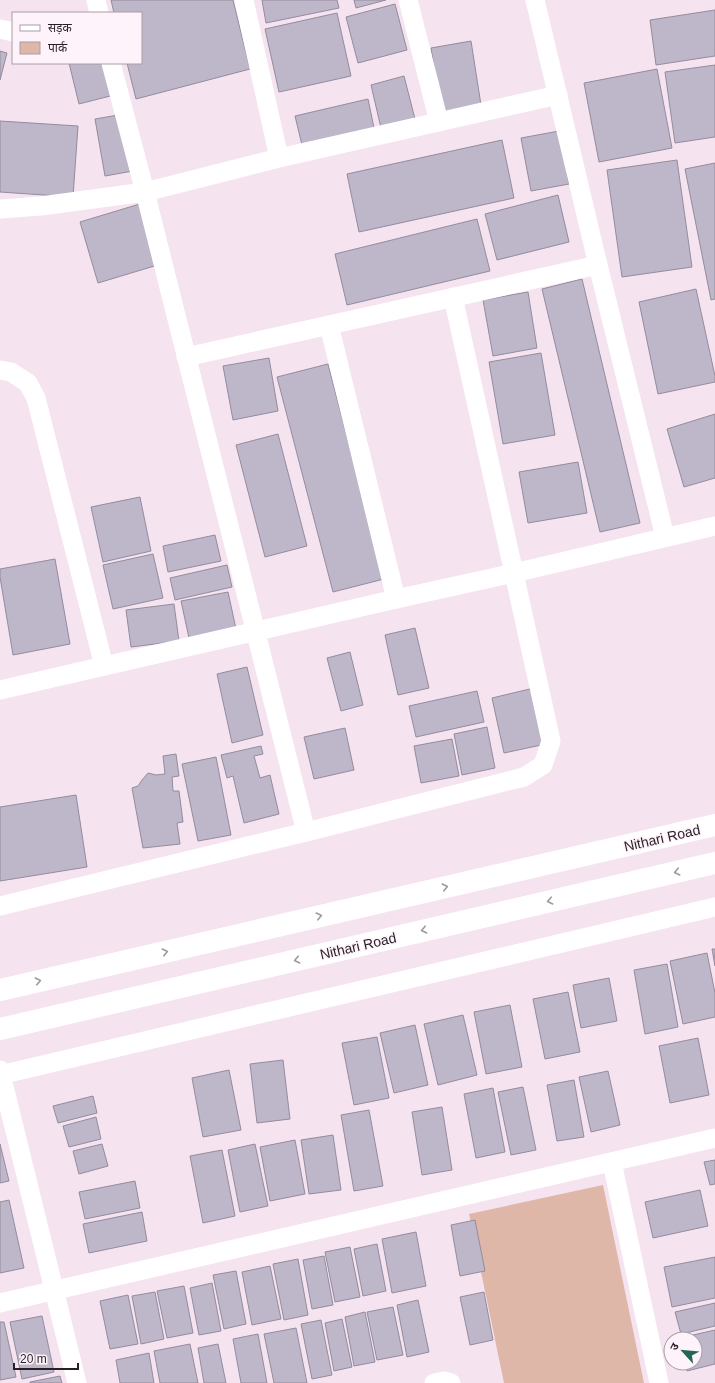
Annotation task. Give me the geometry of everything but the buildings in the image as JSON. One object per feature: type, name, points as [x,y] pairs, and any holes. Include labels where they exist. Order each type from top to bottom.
[{"type":"street","points":[[96,0],[99,12]]},
{"type":"street","points":[[244,0],[279,158]]},
{"type":"street","points":[[408,0],[439,122]]},
{"type":"street","points":[[535,0],[665,537]]},
{"type":"street","points":[[0,29],[12,32]]},
{"type":"street","points":[[111,64],[145,192],[306,832]]},
{"type":"street","points":[[0,209],[41,206],[145,192],[279,158],[558,95]]},
{"type":"street","points":[[186,357],[598,265]]},
{"type":"street","points":[[0,906],[306,832],[524,777],[543,765],[551,740],[453,297]]},
{"type":"street","points":[[329,325],[396,599]]},
{"type":"street","points":[[0,370],[11,372],[28,383],[36,398],[104,666]]},
{"type":"street","points":[[0,690],[715,526]]},
{"type":"street","name":"Nithari Road","points":[[0,990],[715,825]]},
{"type":"street","name":"Nithari Road","points":[[0,1029],[715,863]]},
{"type":"street","points":[[77,1383],[0,1074],[715,907]]},
{"type":"street","points":[[0,1303],[715,1138]]},
{"type":"street","points":[[612,1162],[659,1383]]},
{"type":"street","points":[[434,1383],[444,1381],[451,1383]]},
{"type":"green space","points":[[603,1185],[644,1383],[504,1383],[469,1214]]}]
